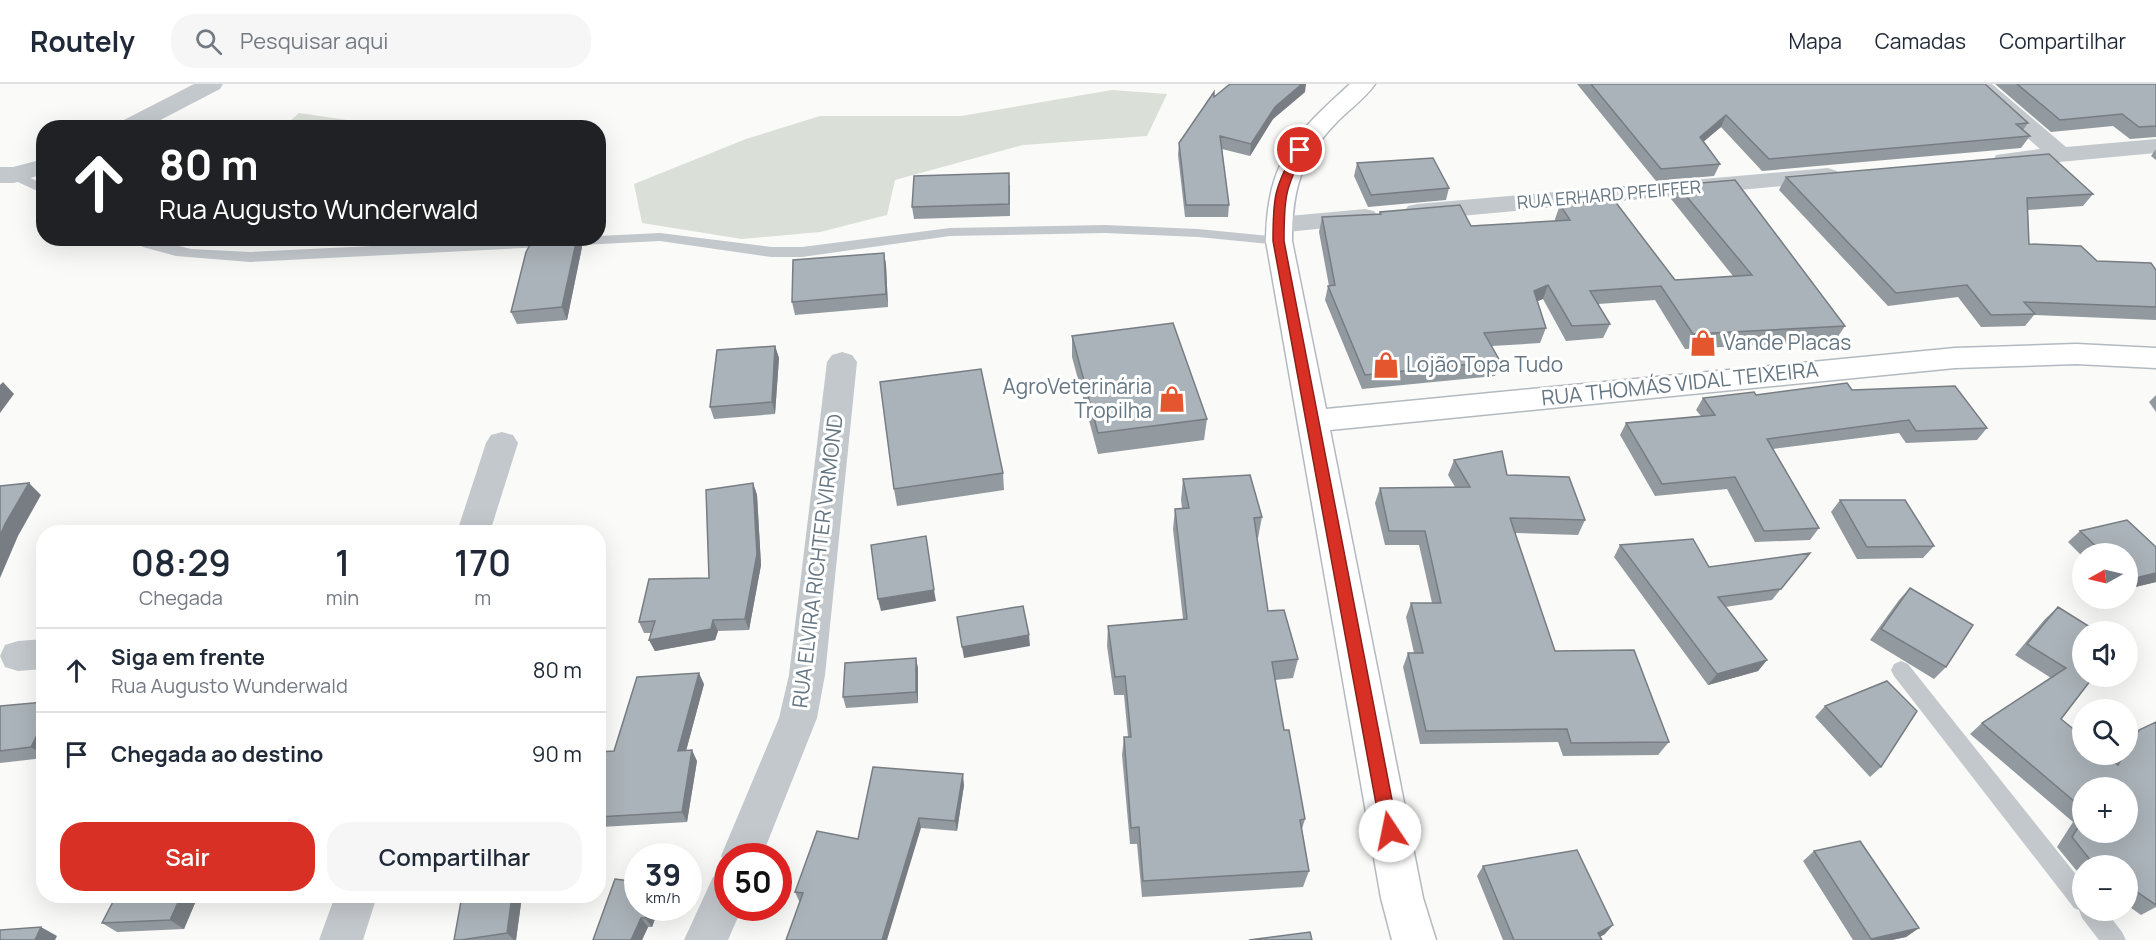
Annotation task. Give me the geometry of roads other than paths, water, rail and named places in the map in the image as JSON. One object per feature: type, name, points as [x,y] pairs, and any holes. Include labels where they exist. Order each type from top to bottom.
[{"type":"main road","points":[[1364,84],[1307,140],[1293,161],[1283,182],[1278,204],[1279,233],[1402,897],[1414,940]]},
{"type":"main road","name":"RUA THOMÁS VIDAL TEIXEIRA","points":[[1313,421],[1954,358],[2076,354],[2156,358]]},
{"type":"street","points":[[142,120],[212,84]]},
{"type":"street","points":[[1978,84],[2061,155]]},
{"type":"street","points":[[1978,162],[2156,146]]},
{"type":"street","points":[[7,175],[36,168]]},
{"type":"street","name":"RUA ERHARD PFEIFFER","points":[[1279,233],[1685,188],[1849,174]]},
{"type":"street","name":"RUA ELVIRA RICHTER VIRMOND","points":[[747,843],[798,718],[807,675],[842,362]]},
{"type":"street","points":[[475,525],[502,443]]},
{"type":"street","points":[[341,940],[354,903]]},
{"type":"street","points":[[706,940],[715,921]]},
{"type":"lane","points":[[7,175],[36,187]]},
{"type":"lane","points":[[606,240],[660,237],[771,252],[802,252],[939,233],[1105,229],[1198,233],[1279,233]]},
{"type":"lane","points":[[153,246],[202,255],[250,257],[476,246]]},
{"type":"lane","points":[[1900,670],[2072,887]]},
{"type":"lane","points":[[2099,921],[2114,940]]},
{"type":"place","name":"Vande Placas","points":[[1703,343]]},
{"type":"place","name":"Lojão Topa Tudo","points":[[1386,365]]},
{"type":"place","name":"AgroVeterinária Tropilha","points":[[1172,399]]}]
